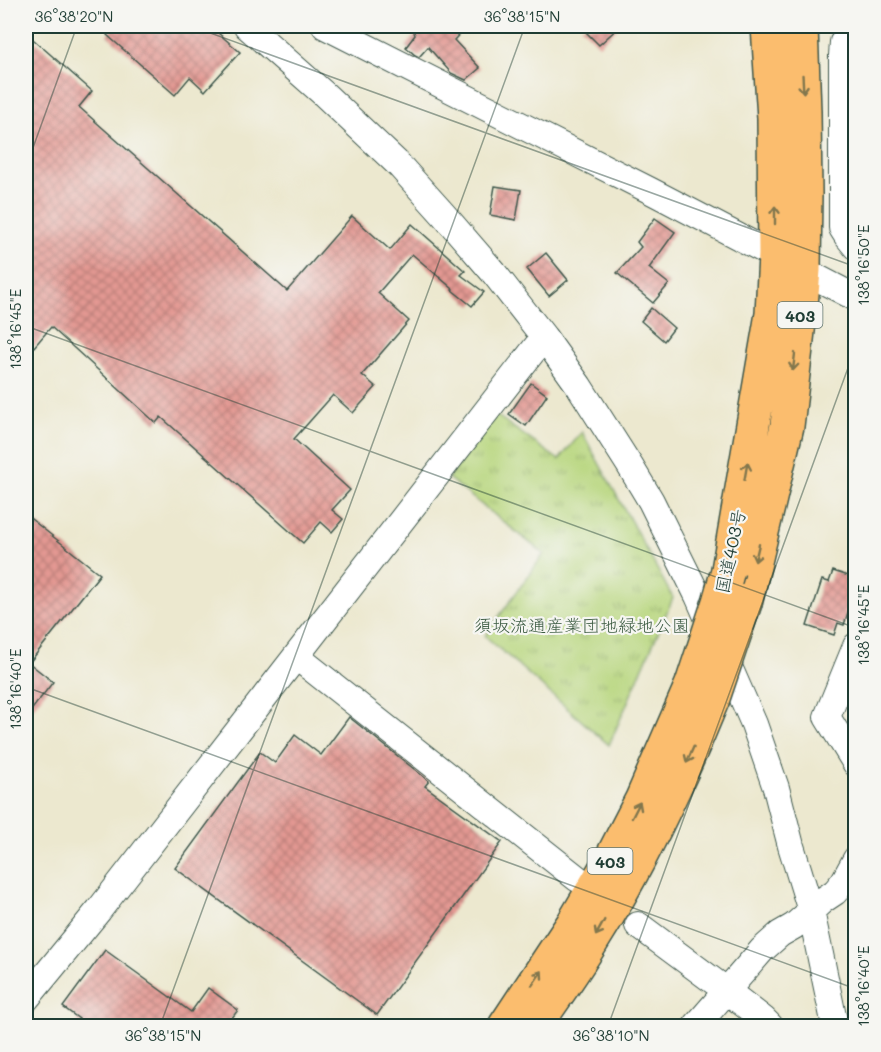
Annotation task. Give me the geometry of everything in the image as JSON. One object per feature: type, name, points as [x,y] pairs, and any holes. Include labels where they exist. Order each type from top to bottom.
[{"type":"highway","name":"国道403号","points":[[535,1026],[591,943],[655,829],[690,754],[702,692],[710,629],[728,570],[772,314],[775,255],[774,118],[768,26]]},
{"type":"highway","name":"国道403号","points":[[505,1026],[574,922],[610,861],[702,692],[746,600],[787,426],[804,270],[801,26]]},
{"type":"street","points":[[247,26],[398,164],[494,273],[579,386],[651,501],[698,596],[754,724],[776,788],[811,912],[835,1026]]},
{"type":"street","points":[[326,26],[651,190],[855,298]]},
{"type":"street","points":[[854,26],[843,42],[848,59],[842,228],[855,247]]},
{"type":"street","points":[[26,999],[99,910],[544,338]]},
{"type":"street","points":[[855,646],[826,717],[855,764]]},
{"type":"street","points":[[297,657],[569,871]]},
{"type":"street","points":[[696,1026],[762,950],[835,892],[844,881],[855,859]]},
{"type":"street","points":[[638,925],[770,1026]]},
{"type":"green space","name":"須坂流通産業団地緑地公園","points":[[496,415],[559,460],[582,432],[673,598],[609,745],[485,636],[544,554],[448,478]]},
{"type":"building","points":[[115,26],[210,26],[240,52],[205,91],[190,77],[175,95],[107,35]]},
{"type":"building","points":[[412,26],[467,26],[454,40],[480,68],[466,80],[451,73],[428,47],[419,57],[415,55],[406,47],[415,35]]},
{"type":"building","points":[[580,26],[620,26],[599,45]]},
{"type":"building","points":[[26,33],[92,91],[79,107],[287,291],[352,216],[390,250],[412,224],[465,271],[461,275],[484,292],[472,306],[412,254],[378,293],[409,321],[362,375],[376,387],[353,413],[333,395],[294,439],[350,490],[332,510],[343,519],[332,532],[321,522],[303,543],[161,417],[156,423],[51,327],[34,347],[26,340]]},
{"type":"building","points":[[495,186],[521,190],[516,220],[490,215]]},
{"type":"building","points":[[655,218],[675,232],[649,268],[669,284],[653,303],[617,273],[641,247],[637,242]]},
{"type":"building","points":[[546,253],[568,280],[549,296],[527,269]]},
{"type":"building","points":[[651,308],[674,328],[664,341],[641,321]]},
{"type":"building","points":[[531,383],[547,395],[526,426],[509,414]]},
{"type":"building","points":[[26,515],[100,574],[29,663],[53,682],[26,717]]},
{"type":"building","points":[[833,571],[855,578],[855,590],[844,625],[838,623],[834,635],[807,626],[822,580],[829,582]]},
{"type":"building","points":[[349,717],[429,781],[425,786],[502,842],[377,1015],[175,868],[260,752],[275,763],[295,735],[321,755]]},
{"type":"building","points":[[105,950],[191,1012],[208,988],[238,1010],[226,1026],[74,1026],[79,1019],[63,1007]]}]
